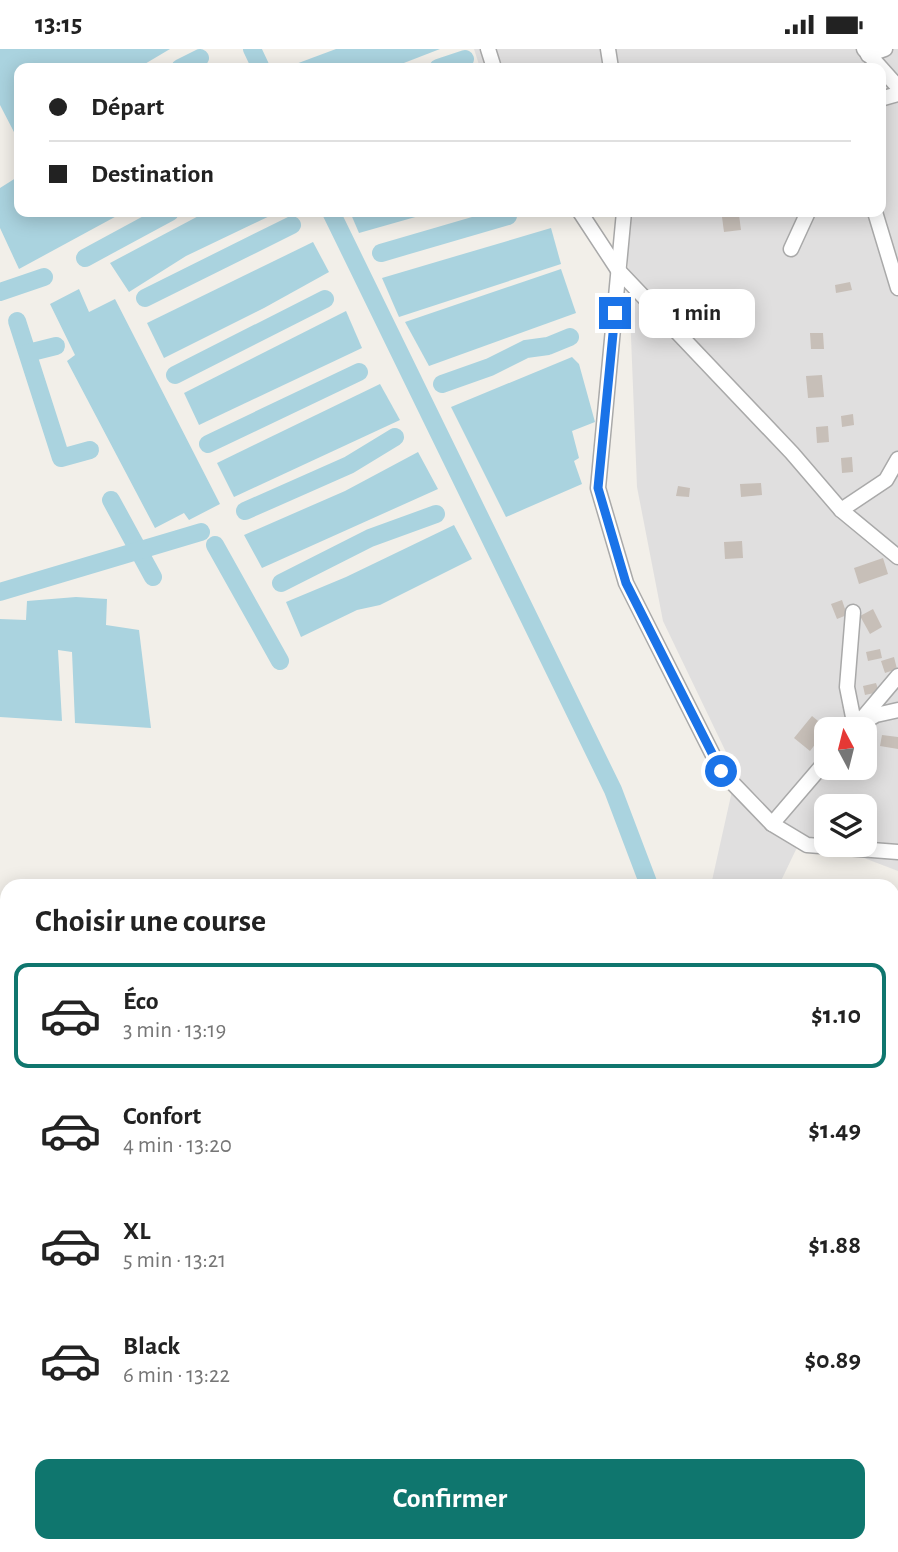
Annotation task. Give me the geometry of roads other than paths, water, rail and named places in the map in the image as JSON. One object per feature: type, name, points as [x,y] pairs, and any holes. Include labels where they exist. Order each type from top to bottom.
[{"type":"street","points":[[866,52],[884,49]]},
{"type":"street","points":[[886,74],[898,87]]},
{"type":"street","points":[[582,217],[618,271],[792,453],[841,510],[898,557]]},
{"type":"street","points":[[623,217],[598,488],[626,583],[721,771],[772,824],[807,845],[898,852]]},
{"type":"street","points":[[791,249],[806,217]]},
{"type":"street","points":[[877,217],[898,288]]},
{"type":"street","points":[[841,510],[886,480],[898,459]]},
{"type":"street","points":[[852,717],[847,687],[853,612]]},
{"type":"street","points":[[863,717],[898,676]]},
{"type":"street","points":[[873,717],[898,710]]},
{"type":"street","points":[[772,824],[814,775]]},
{"type":"water","points":[[0,49],[170,49],[146,63],[14,63],[14,132],[0,105]]},
{"type":"water","points":[[336,49],[440,49],[404,63],[298,63]]},
{"type":"water","points":[[14,179],[14,217],[115,217],[19,269],[0,228],[0,188]]},
{"type":"water","points":[[197,217],[268,217],[186,256],[129,292],[110,263]]},
{"type":"water","points":[[352,217],[415,217],[359,233]]},
{"type":"water","points":[[551,228],[561,264],[399,317],[382,278]]},
{"type":"water","points":[[313,242],[329,272],[164,358],[147,323]]},
{"type":"water","points":[[561,269],[576,313],[429,366],[405,322]]},
{"type":"water","points":[[79,289],[89,312],[115,299],[220,504],[189,520],[184,513],[155,528],[67,361],[75,355],[50,304]]},
{"type":"water","points":[[346,311],[362,348],[199,425],[184,393]]},
{"type":"water","points":[[572,357],[579,364],[595,422],[572,431],[579,458],[574,461],[582,484],[506,517],[451,407]]},
{"type":"water","points":[[380,384],[400,420],[234,497],[217,463]]},
{"type":"water","points":[[418,452],[438,489],[262,568],[244,535],[345,491]]},
{"type":"water","points":[[454,525],[472,559],[380,605],[357,610],[301,637],[286,602],[346,577]]},
{"type":"water","points":[[76,597],[107,599],[106,625],[139,630],[151,728],[75,723],[72,652],[58,650],[62,721],[0,717],[0,619],[26,620],[27,601]]},
{"type":"waterway","points":[[252,49],[259,63]]},
{"type":"waterway","points":[[190,63],[200,58]]},
{"type":"waterway","points":[[453,63],[465,59]]},
{"type":"waterway","points":[[85,258],[161,217]]},
{"type":"waterway","points":[[333,217],[613,790],[647,879]]},
{"type":"waterway","points":[[381,253],[505,217]]},
{"type":"waterway","points":[[145,298],[292,225]]},
{"type":"waterway","points":[[0,292],[44,277]]},
{"type":"waterway","points":[[175,375],[325,299]]},
{"type":"waterway","points":[[17,321],[61,458],[90,450]]},
{"type":"waterway","points":[[442,384],[490,367],[526,349],[548,346],[570,337]]},
{"type":"waterway","points":[[28,353],[56,346]]},
{"type":"waterway","points":[[208,444],[359,372]]},
{"type":"waterway","points":[[245,511],[349,465],[395,437]]},
{"type":"waterway","points":[[111,500],[153,577]]},
{"type":"waterway","points":[[281,583],[370,538],[436,514]]},
{"type":"waterway","points":[[0,592],[201,532]]},
{"type":"waterway","points":[[215,545],[280,661]]}]
